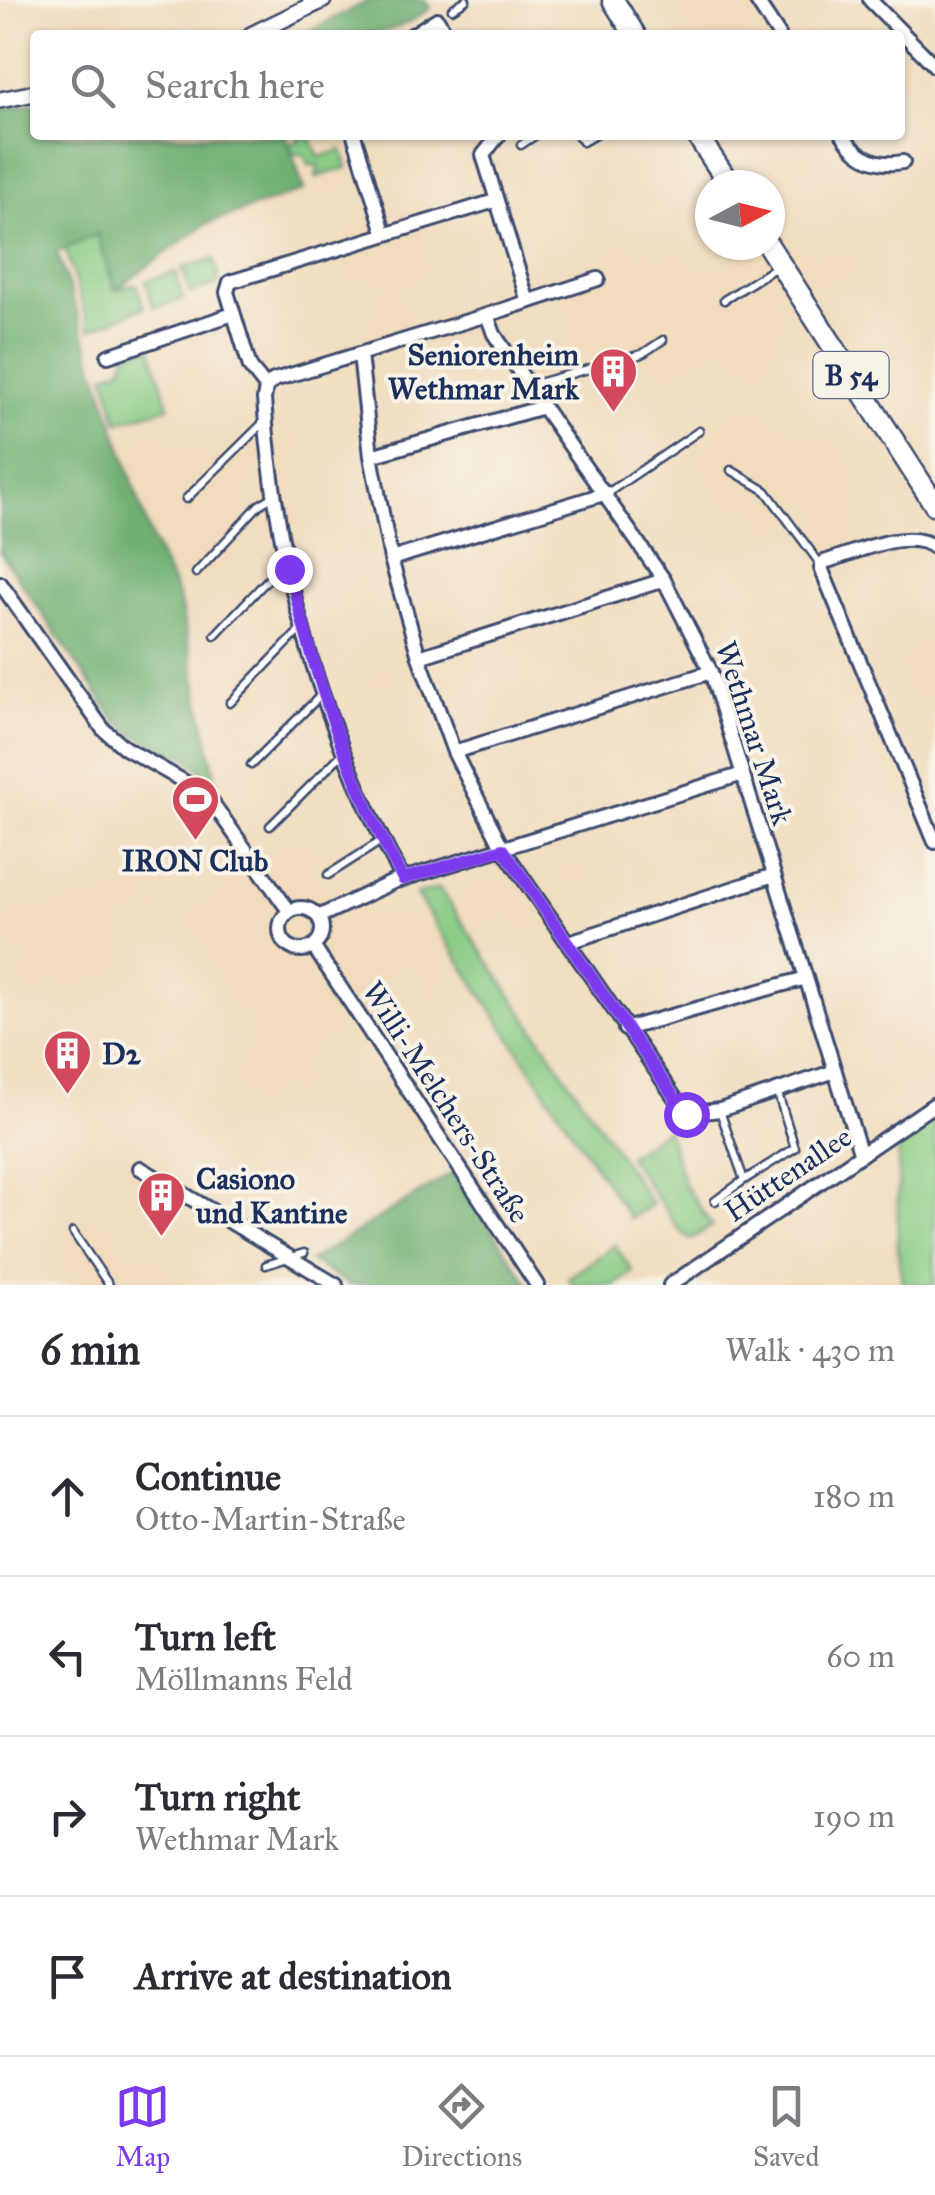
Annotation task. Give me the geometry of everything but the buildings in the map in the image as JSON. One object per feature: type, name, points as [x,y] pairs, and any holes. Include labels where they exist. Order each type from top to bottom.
[{"type":"main road","points":[[613,0],[632,30]]},
{"type":"main road","points":[[701,140],[720,170]]},
{"type":"main road","name":"B 54","points":[[777,260],[934,500]]},
{"type":"street","points":[[261,30],[323,0]]},
{"type":"street","points":[[756,0],[775,30]]},
{"type":"street","points":[[870,0],[900,30]]},
{"type":"street","points":[[420,30],[437,19],[444,30]]},
{"type":"street","points":[[905,36],[935,66]]},
{"type":"street","points":[[0,100],[30,94]]},
{"type":"street","points":[[356,140],[384,232]]},
{"type":"street","points":[[495,140],[483,155],[528,302]]},
{"type":"street","points":[[846,140],[853,151],[880,163],[904,162]]},
{"type":"street","points":[[403,879],[364,809],[322,694],[289,569],[275,495],[266,387],[250,367],[227,292],[230,282],[495,201]]},
{"type":"street","points":[[266,387],[274,380],[598,280]]},
{"type":"street","points":[[108,356],[234,314]]},
{"type":"street","name":"Wethmar Mark","points":[[487,315],[494,334],[664,580],[711,672],[861,1154]]},
{"type":"street","points":[[360,354],[371,456],[391,559],[419,657],[454,752],[503,849],[686,1114],[720,1110],[834,1070]]},
{"type":"street","points":[[371,456],[543,407]]},
{"type":"street","points":[[391,559],[606,493]]},
{"type":"street","points":[[935,548],[922,541],[903,540],[824,563],[935,842]]},
{"type":"street","points":[[419,657],[664,580]]},
{"type":"street","points":[[0,583],[103,729],[125,748],[206,794],[290,911]]},
{"type":"street","points":[[454,752],[711,672]]},
{"type":"street","points":[[318,917],[346,901],[403,879],[743,774]]},
{"type":"street","points":[[569,942],[774,875]]},
{"type":"street","points":[[308,909],[318,917],[322,929],[313,946],[294,948],[283,940],[281,921],[290,911],[308,909]]},
{"type":"street","name":"Willi-Melchers-Straße","points":[[313,946],[538,1285]]},
{"type":"street","points":[[625,1029],[806,978]]},
{"type":"street","name":"Hüttenallee","points":[[670,1285],[935,1104]]},
{"type":"street","points":[[140,1168],[242,1223],[336,1285]]},
{"type":"lane","points":[[452,9],[466,0]]},
{"type":"lane","points":[[521,145],[528,140]]},
{"type":"lane","points":[[724,300],[780,264]]},
{"type":"lane","points":[[530,386],[642,354],[663,340]]},
{"type":"lane","points":[[186,499],[266,421]]},
{"type":"lane","points":[[606,493],[699,431]]},
{"type":"lane","points":[[731,470],[766,491],[824,563]]},
{"type":"lane","points":[[196,573],[259,505],[275,495]]},
{"type":"lane","points":[[216,635],[274,573],[289,569]]},
{"type":"lane","points":[[230,703],[303,627]]},
{"type":"lane","points":[[251,765],[322,694]]},
{"type":"lane","points":[[270,826],[344,752]]},
{"type":"lane","points":[[328,875],[382,840]]},
{"type":"lane","points":[[715,1201],[794,1148],[776,1089]]},
{"type":"lane","points":[[720,1110],[744,1180]]},
{"type":"lane","points":[[73,1232],[108,1285]]},
{"type":"lane","points":[[266,1264],[304,1253]]},
{"type":"green space","points":[[370,0],[425,0],[430,8],[388,30],[311,30]]},
{"type":"green space","points":[[30,104],[30,140],[288,140],[304,190],[206,224],[115,290],[97,234],[57,252],[151,538],[179,598],[217,786],[188,759],[132,734],[114,718],[0,552],[0,110]]},
{"type":"green space","points":[[311,140],[319,157],[342,150],[347,168],[316,177],[319,165],[308,165],[305,155],[291,153],[289,144]]},
{"type":"green space","points":[[97,234],[115,290],[137,284],[144,307],[90,330],[65,248]]},
{"type":"green space","points":[[214,259],[219,279],[216,285],[190,293],[182,268]]},
{"type":"green space","points":[[176,272],[183,299],[154,308],[146,281]]},
{"type":"green space","points":[[151,347],[169,407],[118,422],[105,375],[122,368],[126,354]]},
{"type":"green space","points":[[439,888],[652,1204],[630,1219],[416,895]]},
{"type":"green space","points":[[935,1118],[935,1285],[903,1285],[898,1250],[898,1143]]},
{"type":"green space","points":[[667,1129],[684,1184],[712,1226],[691,1239],[680,1231],[628,1156]]},
{"type":"green space","points":[[454,1172],[529,1285],[349,1285],[310,1261]]},
{"type":"green space","points":[[615,1245],[633,1272],[615,1285],[573,1285],[568,1278]]},
{"type":"place","name":"Seniorenheim Wethmar Mark","points":[[614,414]]},
{"type":"place","name":"IRON Club","points":[[195,842]]},
{"type":"place","name":"D2","points":[[67,1096]]},
{"type":"place","name":"Casiono und Kantine","points":[[161,1238]]},
{"type":"route","points":[[289,569],[322,694],[364,809],[403,879],[503,849],[686,1114]]}]
